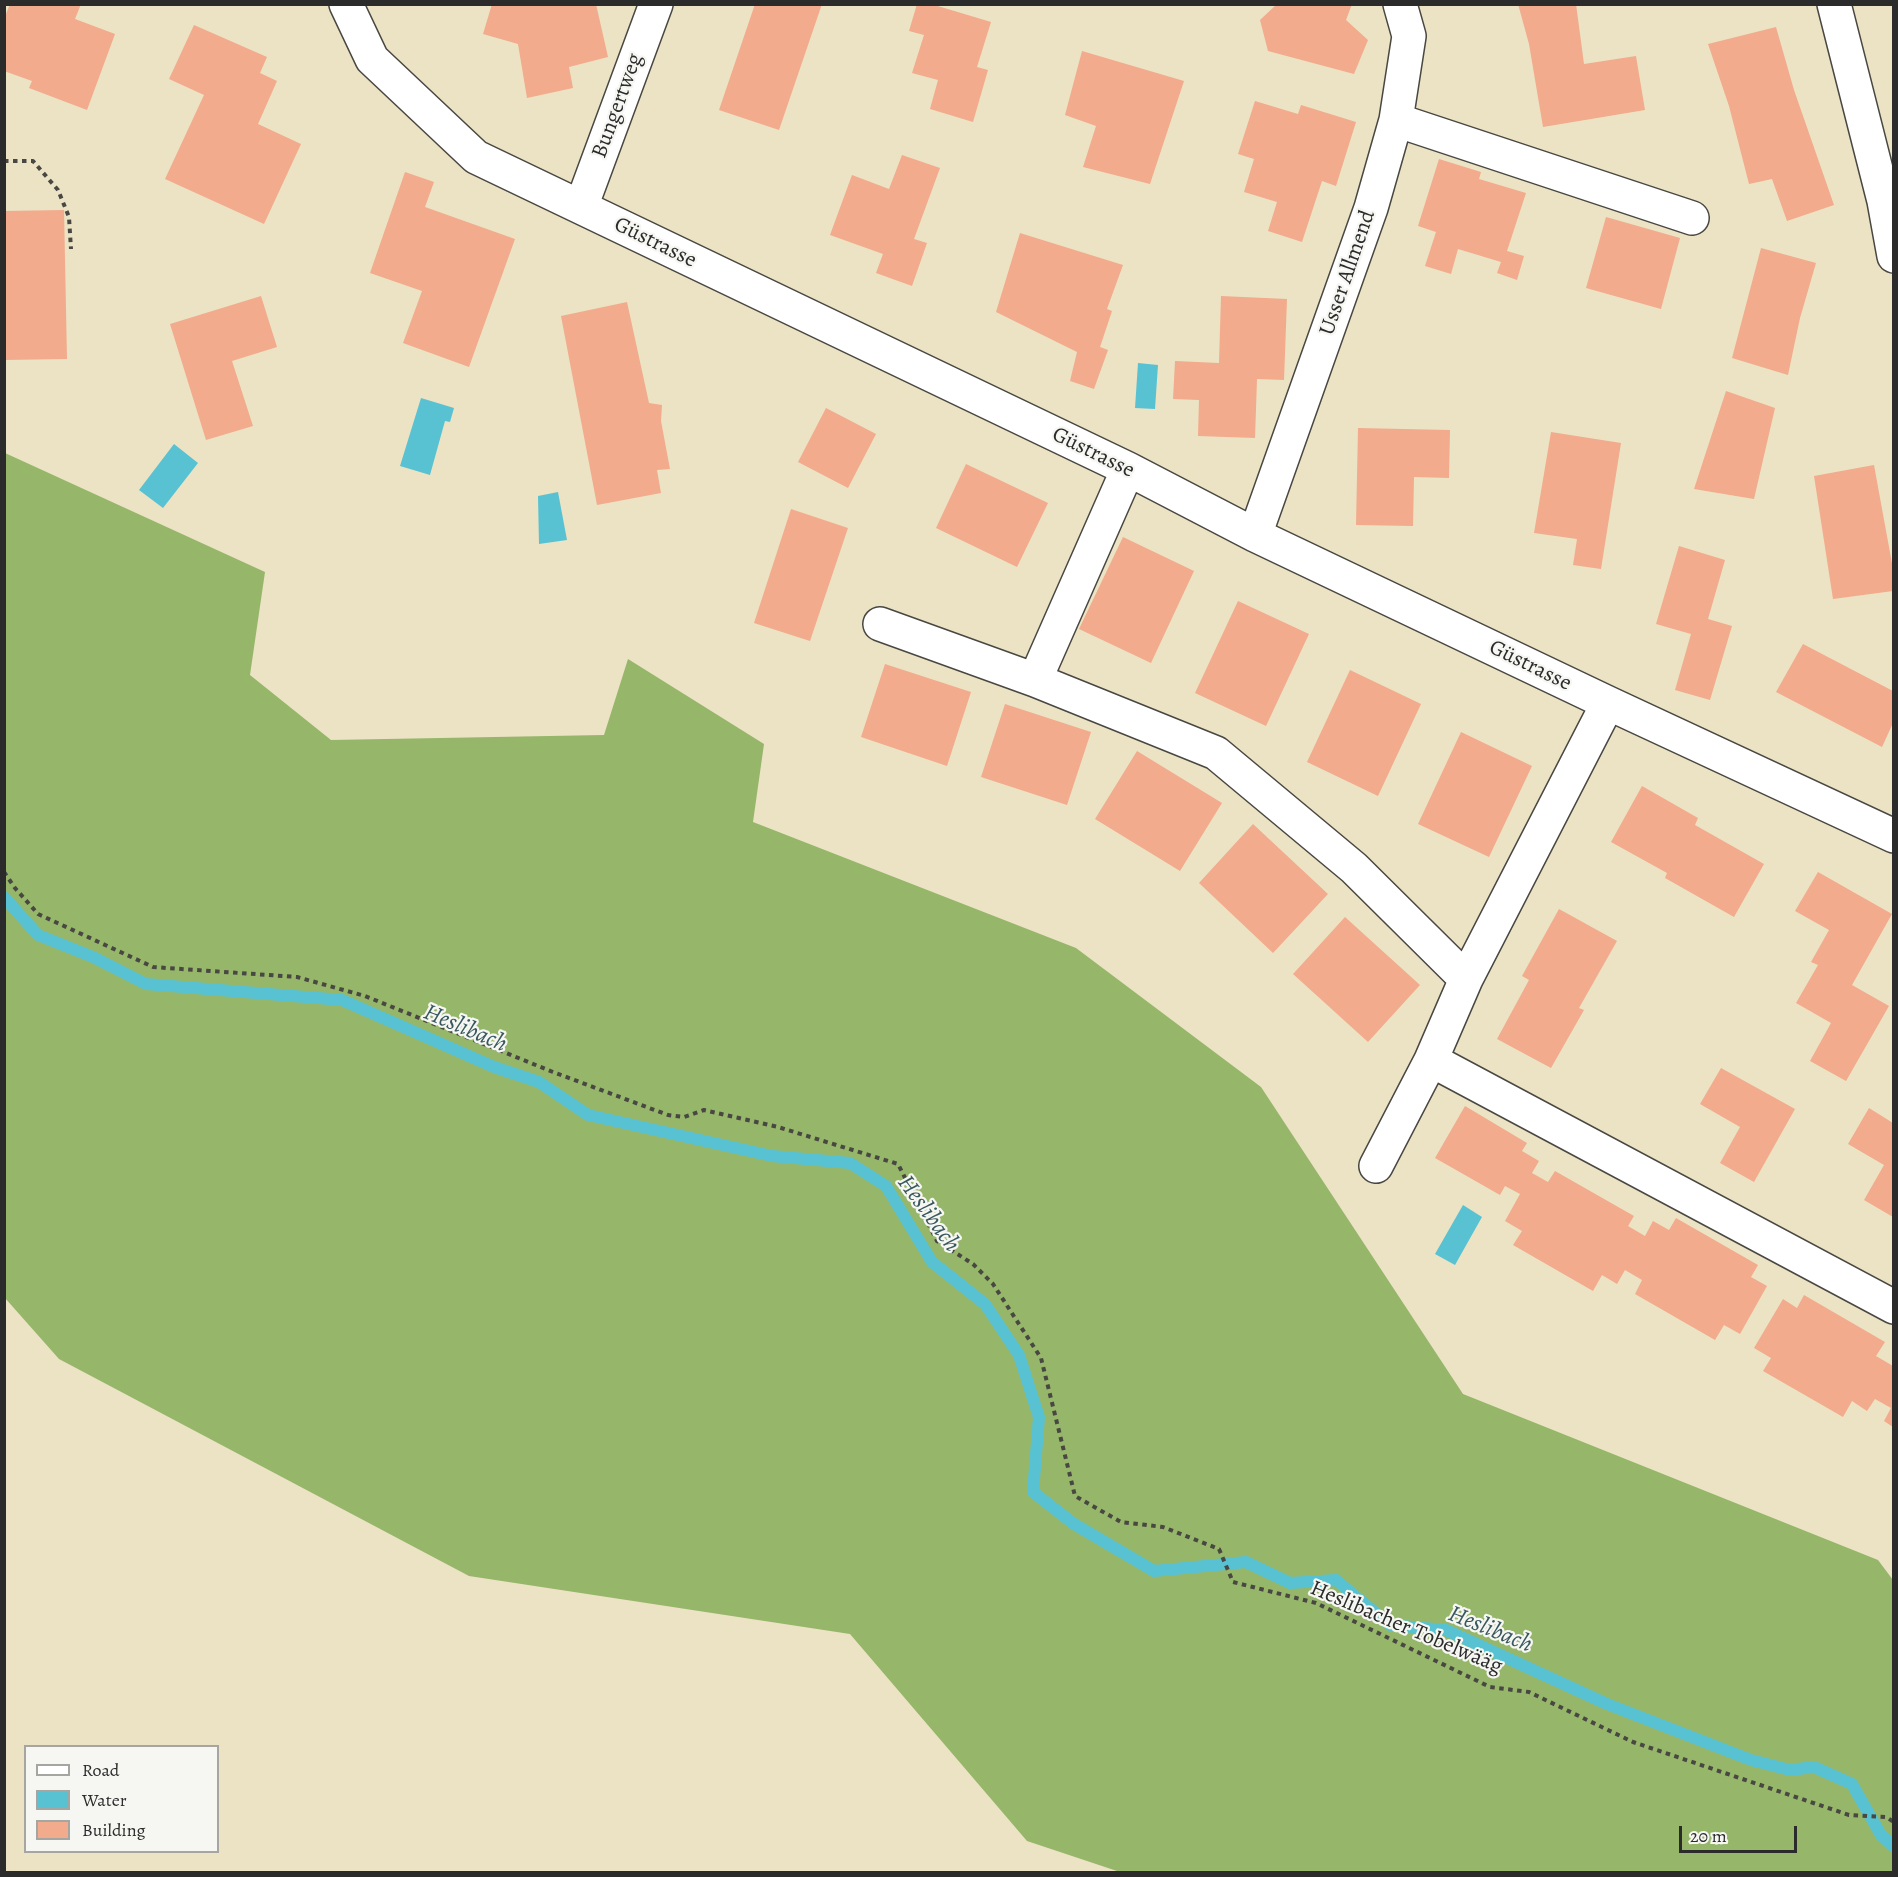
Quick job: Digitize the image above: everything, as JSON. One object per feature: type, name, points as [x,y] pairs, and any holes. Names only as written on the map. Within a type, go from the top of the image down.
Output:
[{"type":"street","name":"Güstrasse","points":[[346,4],[372,59],[476,156],[1128,470],[1255,535],[1893,836]]},
{"type":"street","name":"Bungertweg","points":[[580,207],[656,4]]},
{"type":"street","name":"Usser Allmend","points":[[1255,535],[1371,208],[1396,120],[1409,36],[1400,4]]},
{"type":"street","points":[[1834,4],[1884,201],[1893,256]]},
{"type":"street","points":[[1396,120],[1692,218]]},
{"type":"street","points":[[1035,680],[1128,470]]},
{"type":"street","points":[[880,624],[1035,680],[1216,753],[1354,868],[1466,979]]},
{"type":"street","points":[[1376,1166],[1431,1060],[1466,979],[1608,703]]},
{"type":"street","points":[[1431,1060],[1893,1306]]},
{"type":"path","points":[[4,161],[33,161],[58,190],[69,217],[71,249]]},
{"type":"path","name":"Heslibacher Tobelwääg","points":[[4,872],[38,914],[153,967],[297,977],[365,996],[553,1072],[668,1115],[684,1117],[704,1110],[778,1127],[898,1164],[937,1241],[973,1264],[993,1284],[1041,1358],[1075,1496],[1121,1522],[1163,1527],[1219,1549],[1233,1582],[1316,1604],[1490,1687],[1529,1692],[1632,1742],[1849,1815],[1886,1817],[1893,1822]]},
{"type":"green space","points":[[5,453],[265,572],[250,675],[331,740],[604,735],[628,659],[764,744],[753,822],[1076,948],[1261,1087],[1463,1394],[1878,1560],[1893,1580],[1893,1872],[1120,1872],[1027,1841],[850,1634],[469,1576],[59,1359],[5,1298]]},
{"type":"water","points":[[1138,363],[1158,365],[1155,409],[1135,408]]},
{"type":"water","points":[[421,398],[454,408],[450,422],[445,421],[430,475],[400,466]]},
{"type":"water","points":[[174,444],[198,463],[163,508],[139,490]]},
{"type":"water","points":[[558,492],[567,540],[539,544],[538,496]]},
{"type":"water","points":[[1463,1205],[1482,1217],[1455,1265],[1435,1254]]},
{"type":"building","points":[[10,4],[81,4],[75,19],[115,34],[87,110],[29,88],[32,81],[4,71],[4,19]]},
{"type":"building","points":[[492,4],[596,4],[608,57],[569,67],[573,88],[527,98],[518,44],[483,34]]},
{"type":"building","points":[[755,4],[822,4],[779,130],[719,110]]},
{"type":"building","points":[[917,4],[931,4],[991,22],[977,67],[988,70],[973,122],[930,109],[938,80],[912,73],[924,35],[909,31]]},
{"type":"building","points":[[1277,4],[1352,4],[1346,20],[1368,40],[1354,74],[1268,51],[1260,20]]},
{"type":"building","points":[[1518,4],[1576,4],[1584,64],[1636,56],[1645,110],[1543,127],[1529,44]]},
{"type":"building","points":[[194,25],[267,57],[260,73],[277,81],[258,124],[301,144],[264,224],[165,179],[204,95],[169,79]]},
{"type":"building","points":[[1776,27],[1794,90],[1834,205],[1787,221],[1772,179],[1749,184],[1729,106],[1708,44]]},
{"type":"building","points":[[1082,51],[1184,81],[1150,184],[1083,167],[1096,126],[1065,115]]},
{"type":"building","points":[[1255,101],[1298,114],[1301,105],[1356,122],[1336,186],[1322,181],[1302,242],[1268,231],[1277,202],[1244,192],[1254,159],[1238,154]]},
{"type":"building","points":[[902,155],[940,168],[914,239],[927,243],[912,286],[876,273],[883,254],[830,235],[852,175],[889,189]]},
{"type":"building","points":[[1439,159],[1481,172],[1479,179],[1526,193],[1507,251],[1524,256],[1517,280],[1497,273],[1501,262],[1458,249],[1451,274],[1425,266],[1436,232],[1418,226]]},
{"type":"building","points":[[405,172],[434,182],[425,207],[515,239],[469,367],[403,343],[422,291],[370,273]]},
{"type":"building","points":[[64,210],[67,359],[4,360],[4,211]]},
{"type":"building","points":[[1606,217],[1680,238],[1661,309],[1586,288]]},
{"type":"building","points":[[1020,233],[1123,265],[1107,309],[1112,311],[1100,347],[1108,350],[1094,389],[1070,381],[1077,352],[996,312]]},
{"type":"building","points":[[1761,248],[1816,263],[1800,318],[1788,375],[1732,358]]},
{"type":"building","points":[[261,296],[277,347],[232,361],[253,426],[206,440],[170,324]]},
{"type":"building","points":[[1221,296],[1287,299],[1284,380],[1257,379],[1255,438],[1198,436],[1199,400],[1173,399],[1175,361],[1219,363]]},
{"type":"building","points":[[627,302],[649,403],[662,405],[661,421],[670,469],[657,470],[661,493],[597,505],[561,316]]},
{"type":"building","points":[[1726,391],[1775,408],[1754,499],[1694,489]]},
{"type":"building","points":[[826,408],[876,434],[848,488],[798,462]]},
{"type":"building","points":[[1358,428],[1450,430],[1449,478],[1414,477],[1413,526],[1356,525]]},
{"type":"building","points":[[1551,432],[1621,443],[1601,569],[1573,565],[1577,539],[1534,533]]},
{"type":"building","points":[[966,464],[1048,503],[1017,567],[936,528]]},
{"type":"building","points":[[1874,465],[1893,569],[1893,591],[1833,599],[1814,476]]},
{"type":"building","points":[[791,509],[848,528],[810,641],[754,623]]},
{"type":"building","points":[[1123,537],[1194,571],[1151,663],[1079,629]]},
{"type":"building","points":[[1679,546],[1725,560],[1708,619],[1732,626],[1710,700],[1675,690],[1691,634],[1656,624]]},
{"type":"building","points":[[1238,601],[1309,634],[1266,726],[1195,693]]},
{"type":"building","points":[[1803,644],[1893,691],[1893,723],[1882,747],[1776,692]]},
{"type":"building","points":[[885,664],[971,692],[947,766],[861,737]]},
{"type":"building","points":[[1350,670],[1421,704],[1378,796],[1307,762]]},
{"type":"building","points":[[1005,704],[1091,732],[1067,805],[981,777]]},
{"type":"building","points":[[1461,732],[1532,766],[1489,857],[1418,824]]},
{"type":"building","points":[[1137,751],[1222,803],[1180,871],[1095,819]]},
{"type":"building","points":[[1642,786],[1698,818],[1695,825],[1764,864],[1734,917],[1665,878],[1667,873],[1611,842]]},
{"type":"building","points":[[1253,824],[1328,894],[1273,953],[1199,883]]},
{"type":"building","points":[[1818,872],[1892,914],[1852,985],[1889,1006],[1846,1081],[1810,1061],[1831,1023],[1796,1003],[1818,965],[1811,962],[1829,930],[1795,911]]},
{"type":"building","points":[[1559,909],[1617,941],[1579,1008],[1584,1010],[1551,1068],[1497,1039],[1529,980],[1522,976]]},
{"type":"building","points":[[1345,917],[1420,985],[1368,1042],[1293,974]]},
{"type":"building","points":[[1721,1068],[1795,1109],[1754,1182],[1720,1163],[1740,1127],[1700,1104]]},
{"type":"building","points":[[1465,1106],[1527,1143],[1522,1151],[1539,1161],[1532,1173],[1548,1182],[1555,1171],[1634,1216],[1628,1226],[1645,1236],[1653,1221],[1669,1230],[1676,1218],[1758,1265],[1751,1277],[1767,1286],[1740,1334],[1724,1325],[1715,1340],[1635,1294],[1642,1280],[1625,1270],[1617,1284],[1602,1275],[1593,1291],[1513,1245],[1522,1231],[1505,1221],[1520,1194],[1505,1186],[1500,1195],[1435,1158]]},
{"type":"building","points":[[1869,1108],[1893,1123],[1893,1217],[1864,1200],[1884,1165],[1848,1144]]},
{"type":"building","points":[[1804,1295],[1885,1342],[1876,1356],[1893,1366],[1893,1427],[1884,1421],[1891,1408],[1875,1399],[1867,1411],[1852,1401],[1843,1417],[1763,1371],[1771,1358],[1754,1348],[1783,1299],[1797,1308]]},
{"type":"waterway","name":"Heslibach","points":[[4,897],[38,935],[93,957],[146,984],[342,1000],[494,1067],[539,1082],[588,1115],[772,1156],[850,1163],[886,1186],[932,1262],[985,1304],[1019,1355],[1039,1417],[1033,1492],[1074,1524],[1154,1571],[1246,1562],[1290,1583],[1336,1580],[1390,1625],[1446,1630],[1607,1704],[1751,1760],[1790,1770],[1814,1767],[1852,1784],[1881,1835],[1894,1847]]}]
